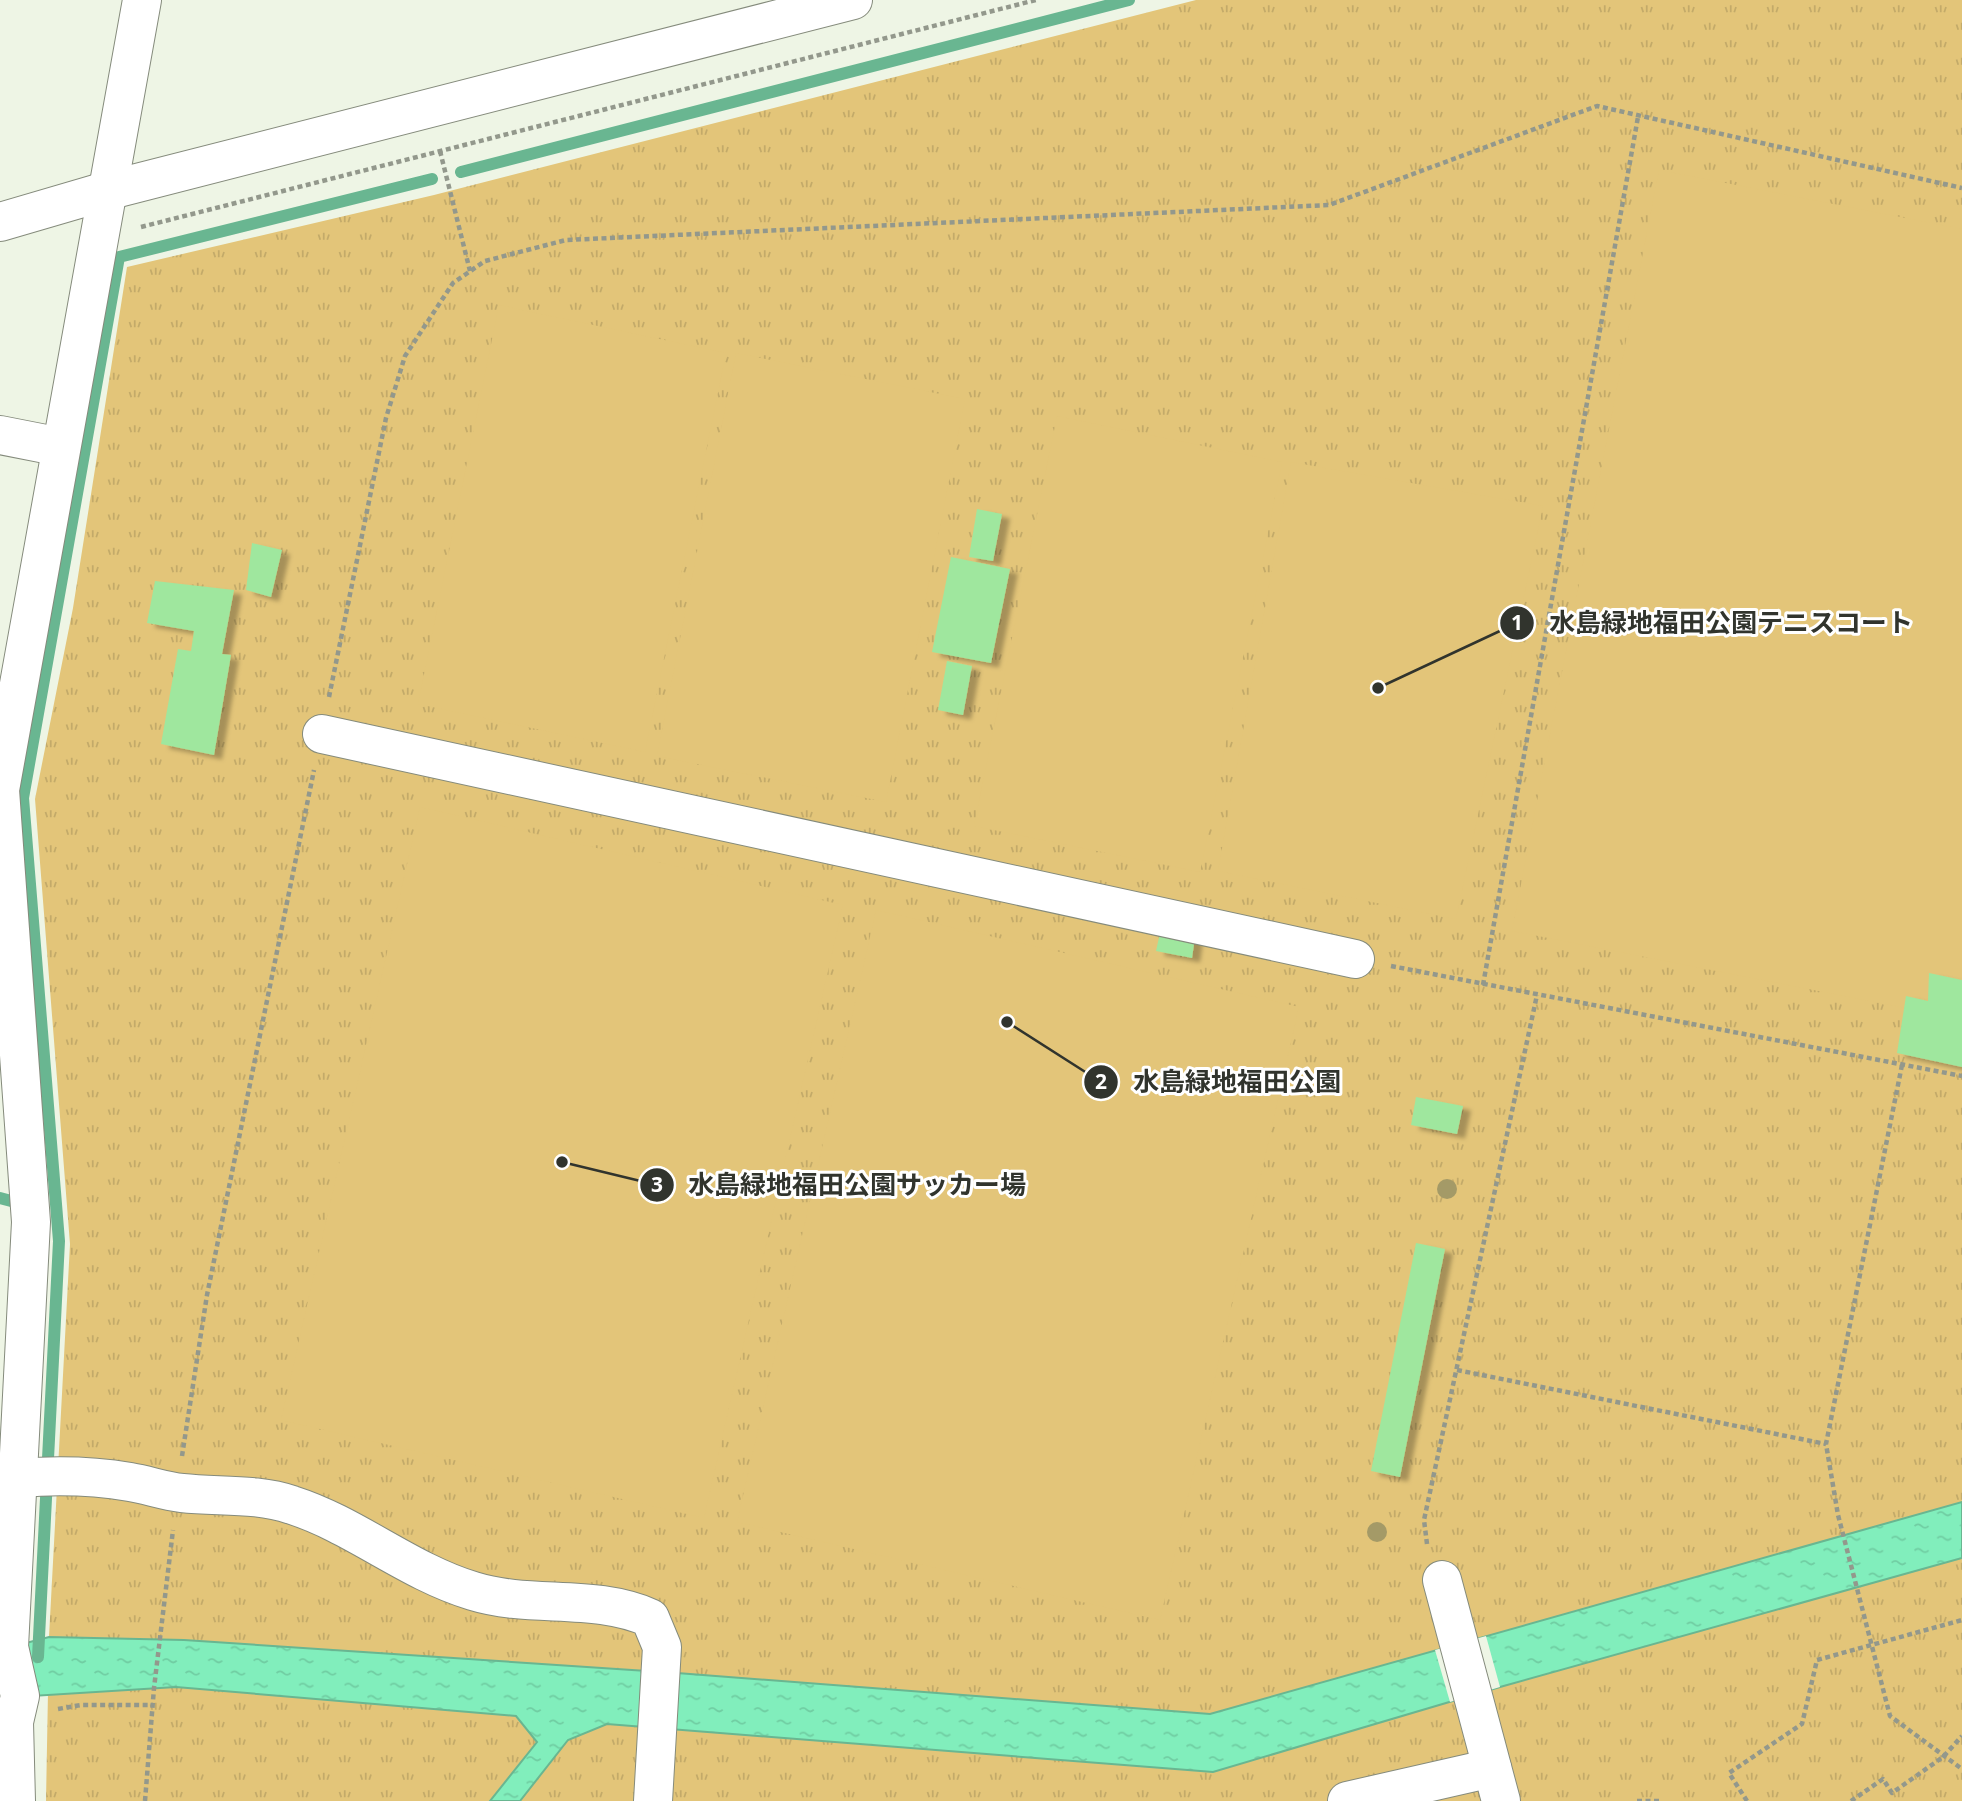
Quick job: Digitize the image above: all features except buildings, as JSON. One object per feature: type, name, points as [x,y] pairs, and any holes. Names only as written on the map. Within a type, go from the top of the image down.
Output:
[{"type":"street","points":[[16,1801],[18,1706],[9,1647],[20,1478],[15,1218],[0,790],[142,0]]},
{"type":"street","points":[[0,222],[772,10],[830,3]]},
{"type":"street","points":[[0,435],[62,438]]},
{"type":"street","points":[[322,734],[1355,959]]},
{"type":"street","points":[[20,1478],[58,1475],[130,1482],[177,1493],[265,1499],[292,1504],[404,1563],[474,1592],[498,1597],[595,1603],[635,1611],[650,1618],[662,1647],[653,1801]]},
{"type":"street","points":[[1347,1801],[1497,1784],[1442,1580]]},
{"type":"path","points":[[98,238],[1036,0]]},
{"type":"path","points":[[145,1801],[154,1688],[177,1493],[207,1295],[386,418],[405,356],[453,283],[485,261],[566,240],[1329,205],[1597,106],[1962,188]]},
{"type":"path","points":[[1483,985],[1638,117]]},
{"type":"path","points":[[440,151],[470,271]]},
{"type":"path","points":[[1355,959],[1962,1076]]},
{"type":"path","points":[[1442,1580],[1429,1552],[1424,1520],[1537,995]]},
{"type":"path","points":[[1902,1065],[1826,1444],[1842,1527],[1890,1716],[1962,1769]]},
{"type":"path","points":[[1456,1370],[1826,1444]]},
{"type":"path","points":[[1747,1801],[1729,1773],[1802,1724],[1817,1660],[1962,1620]]},
{"type":"path","points":[[18,1706],[153,1705]]},
{"type":"path","points":[[1851,1801],[1883,1779],[1892,1793],[1943,1757],[1962,1736]]},
{"type":"path","points":[[1637,1801],[1659,1801]]},
{"type":"green space","points":[[1196,0],[1962,0],[1962,1801],[46,1801],[49,1637],[70,1244],[35,799],[73,608],[127,267],[434,195]]},
{"type":"green space","points":[[1659,170],[1962,229],[1962,1019],[1512,931]]},
{"type":"green space","points":[[499,305],[726,353],[645,752],[418,704]]},
{"type":"green space","points":[[736,353],[965,399],[886,802],[657,756]]},
{"type":"green space","points":[[1057,416],[1282,462],[1200,872],[974,826]]},
{"type":"green space","points":[[1291,462],[1543,506],[1456,919],[1218,871]]},
{"type":"green space","points":[[420,807],[843,905],[704,1518],[281,1420]]},
{"type":"green space","points":[[876,910],[1299,1007],[1160,1620],[737,1522]]},
{"type":"water","points":[[1962,1502],[1962,1558],[1500,1687],[1213,1772],[607,1724],[568,1740],[520,1801],[490,1801],[537,1742],[516,1716],[176,1687],[32,1696],[22,1644],[49,1637],[184,1640],[677,1673],[1210,1714]]},
{"type":"pier","points":[[1486,1636],[1500,1687],[1450,1702],[1435,1650]]},
{"type":"waterway","points":[[461,172],[1129,0]]},
{"type":"waterway","points":[[38,1657],[59,1241],[23,798],[119,257],[432,179]]},
{"type":"waterway","points":[[0,1198],[15,1202]]},
{"type":"place","name":"水島緑地福田公園テニスコート","points":[[1378,688]]},
{"type":"place","name":"水島緑地福田公園","points":[[1007,1022]]},
{"type":"place","name":"水島緑地福田公園サッカー場","points":[[562,1162]]}]
